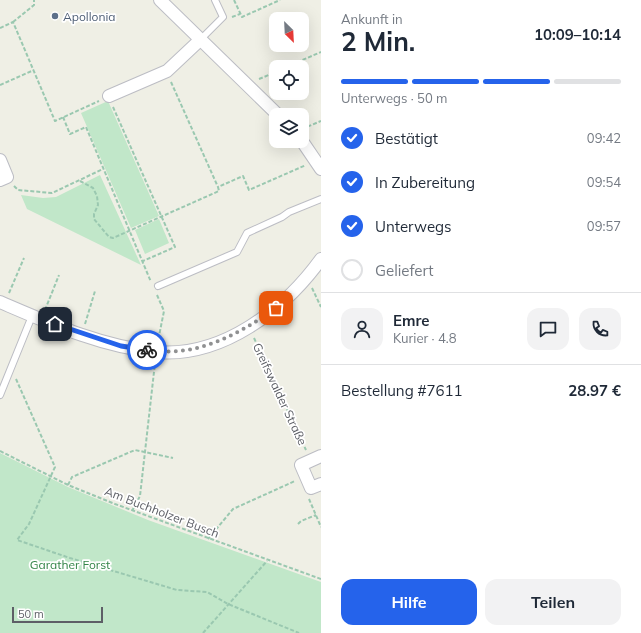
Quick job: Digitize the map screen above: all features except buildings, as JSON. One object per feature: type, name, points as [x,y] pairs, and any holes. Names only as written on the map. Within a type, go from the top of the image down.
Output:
[{"type":"street","points":[[160,0],[271,108]]},
{"type":"street","points":[[109,96],[167,71],[200,40]]},
{"type":"street","points":[[307,148],[319,165]]},
{"type":"street","points":[[0,160],[4,179]]},
{"type":"street","points":[[2,302],[82,334],[121,346],[156,352],[173,352],[203,347],[249,327],[276,308],[307,278],[321,259]]},
{"type":"street","name":"Greifswalder Straße","points":[[316,458],[300,465],[311,488],[321,484]]},
{"type":"lane","points":[[200,40],[223,17],[215,0]]},
{"type":"lane","points":[[158,286],[237,252],[247,233],[282,217],[289,212],[321,199]]},
{"type":"lane","points":[[0,395],[11,369],[37,317]]},
{"type":"path","points":[[0,28],[13,22],[34,5],[34,0]]},
{"type":"path","points":[[234,0],[242,17],[280,0]]},
{"type":"path","points":[[13,22],[55,120],[109,96],[174,247],[142,261]]},
{"type":"path","points":[[302,60],[321,52]]},
{"type":"path","points":[[0,85],[34,70]]},
{"type":"path","points":[[80,181],[93,188],[98,196],[98,205],[94,214],[94,219],[109,237],[113,238],[219,191],[167,71]]},
{"type":"path","points":[[247,84],[269,75]]},
{"type":"path","points":[[4,179],[18,190],[52,193],[103,169],[86,127],[70,134],[62,117]]},
{"type":"path","points":[[309,126],[321,121]]},
{"type":"path","points":[[218,187],[243,176],[249,190],[319,165]]},
{"type":"path","points":[[2,302],[24,258]]},
{"type":"path","points":[[37,317],[59,275]]},
{"type":"path","points":[[307,278],[321,306]]},
{"type":"path","points":[[82,334],[95,291]]},
{"type":"path","name":"Greifswalder Straße","points":[[249,327],[316,458]]},
{"type":"path","points":[[11,369],[54,467],[51,477],[29,524],[17,540],[70,558],[177,590],[207,592],[228,604],[299,633]]},
{"type":"path","points":[[68,485],[72,477],[135,450],[173,458]]},
{"type":"path","name":"Am Buchholzer Busch","points":[[0,451],[68,485],[208,539],[321,579]]},
{"type":"path","points":[[208,539],[233,510],[300,479]]},
{"type":"path","points":[[308,496],[321,527]]},
{"type":"path","points":[[298,524],[301,521],[316,515]]},
{"type":"path","points":[[203,633],[267,560]]},
{"type":"green space","points":[[108,101],[159,216],[131,228],[81,113]]},
{"type":"green space","points":[[100,175],[141,265],[27,209],[21,195],[43,198],[56,197]]},
{"type":"green space","points":[[159,219],[169,243],[145,254],[135,230]]},
{"type":"green space","name":"Garather Forst","points":[[0,453],[68,487],[148,520],[321,582],[321,633],[0,633]]},
{"type":"way so far","points":[[147,350],[156,352],[185,351],[216,343],[249,327],[276,308]]},
{"type":"place","name":"Apollonia","points":[[55,16]]},
{"type":"route","points":[[55,324],[93,338],[121,346],[147,350]]}]
